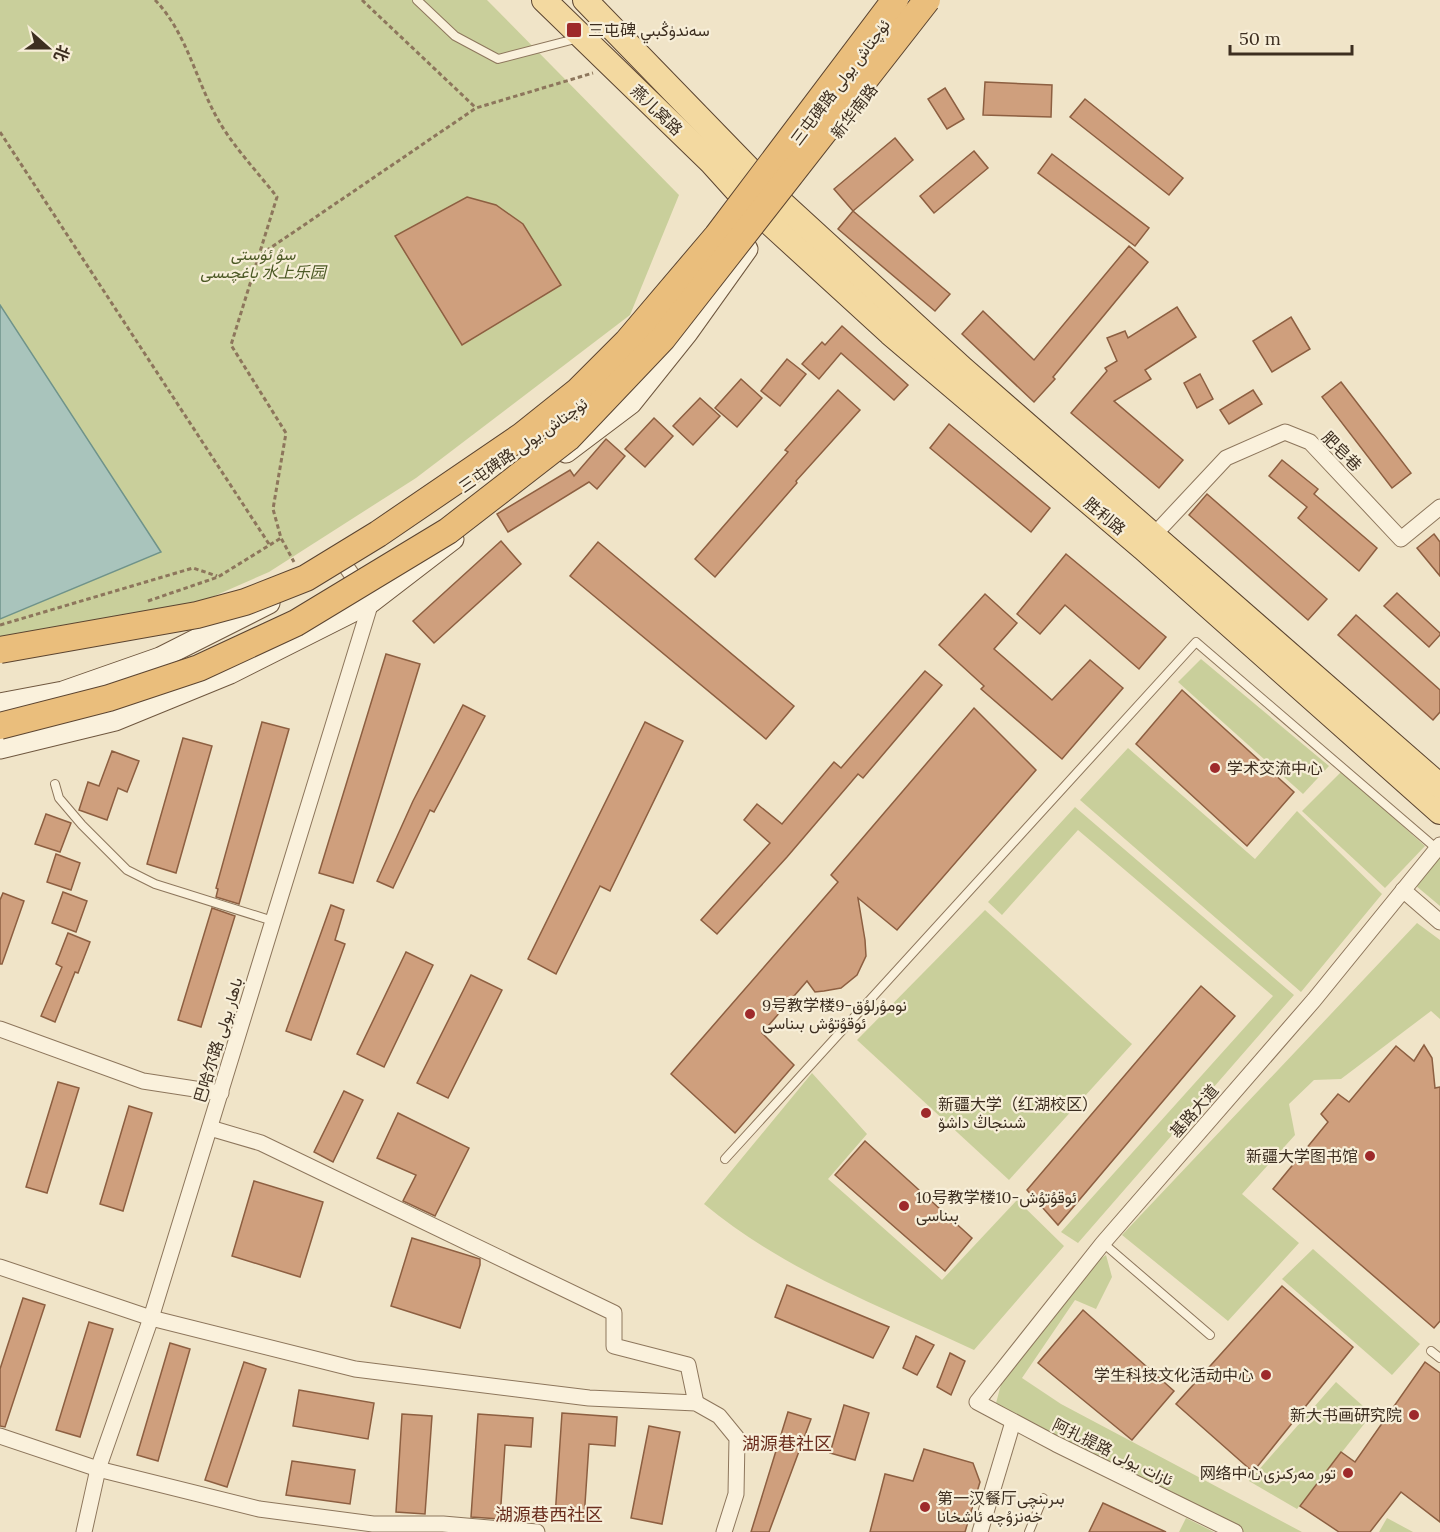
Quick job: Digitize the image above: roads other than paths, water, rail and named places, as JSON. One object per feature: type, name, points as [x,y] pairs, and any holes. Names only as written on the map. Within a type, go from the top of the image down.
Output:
[{"type":"highway","points":[[0,650],[197,615],[245,602],[306,578],[378,534],[524,435],[578,391],[635,333],[717,236],[895,0]]},
{"type":"highway","points":[[0,726],[109,698],[199,668],[296,623],[448,531],[568,438],[663,338],[927,0]]},
{"type":"main road","name":"燕儿窝路","points":[[544,0],[712,164],[749,204],[775,213]]},
{"type":"main road","name":"燕儿窝路","points":[[585,0],[763,184],[775,213]]},
{"type":"main road","name":"三屯碑路 ئۈچتاش يولى","points":[[0,704],[63,692],[160,658],[345,565],[507,458],[603,389],[749,204],[868,42],[903,0]]},
{"type":"main road","name":"新华南路","points":[[775,213],[941,0]]},
{"type":"main road","name":"三屯碑路 ئۈچتاش يولى","points":[[0,748],[116,720],[230,673],[371,602],[631,403],[687,333],[775,213]]},
{"type":"main road","name":"胜利路","points":[[775,213],[963,369],[1440,786]]},
{"type":"main road","name":"胜利路","points":[[775,213],[890,333],[1143,548],[1440,812]]},
{"type":"street","name":"肥皂巷","points":[[1154,535],[1226,458],[1285,432],[1310,442],[1401,539],[1440,507]]},
{"type":"street","points":[[345,565],[371,602]]},
{"type":"street","name":"巴哈尔路 باھار يولى","points":[[84,1532],[98,1469],[151,1318],[371,602]]},
{"type":"street","name":"基路大道","points":[[977,1402],[1103,1243],[1314,1000],[1439,847]]},
{"type":"street","points":[[1403,890],[1440,922]]},
{"type":"street","points":[[0,1029],[143,1081],[220,1093]]},
{"type":"street","points":[[210,1128],[261,1143],[614,1313],[614,1346],[688,1365],[696,1403]]},
{"type":"street","points":[[0,1267],[151,1318],[355,1369],[589,1398],[696,1403],[719,1416],[737,1438],[736,1494],[724,1532]]},
{"type":"street","name":"阿扎提路 ئازات يولى","points":[[977,1402],[1234,1532]]},
{"type":"street","points":[[980,1532],[1013,1422]]},
{"type":"street","points":[[0,1436],[98,1469],[270,1510],[373,1524],[443,1524],[537,1532]]},
{"type":"lane","points":[[417,0],[455,36],[498,59],[581,38]]},
{"type":"lane","points":[[725,1159],[1196,642],[1439,847]]},
{"type":"lane","points":[[55,784],[59,798],[81,825],[127,870],[155,884],[273,921]]},
{"type":"lane","points":[[1103,1243],[1210,1335]]},
{"type":"lane","points":[[1431,1351],[1440,1358]]},
{"type":"lane","points":[[1029,1532],[1043,1498]]},
{"type":"water","points":[[0,305],[161,552],[0,619]]},
{"type":"place","name":"三屯碑 سەندۈڭبىي","points":[[574,30]]},
{"type":"place","name":"学术交流中心","points":[[1215,768]]},
{"type":"place","name":"9号教学楼9-نومۇرلۇق ئوقۇتۇش بىناسى","points":[[750,1014]]},
{"type":"place","name":"新疆大学（红湖校区） شىنجاڭ داشۆ","points":[[926,1113]]},
{"type":"place","name":"新疆大学图书馆","points":[[1370,1156]]},
{"type":"place","name":"10号教学楼10-ئوقۇتۇش بىناسى","points":[[904,1206]]},
{"type":"place","name":"学生科技文化活动中心","points":[[1266,1375]]},
{"type":"place","name":"新大书画研究院","points":[[1414,1415]]},
{"type":"place","name":"网络中心تور مەركىزى","points":[[1348,1473]]},
{"type":"place","name":"第一汉餐厅بىرىنچى خەنزۇچە ئاشخانا","points":[[925,1507]]},
{"type":"district","name":"湖源巷社区","points":[[787,1444]]},
{"type":"district","name":"湖源巷西社区","points":[[549,1515]]},
{"type":"park label","name":"سۇ ئۈستى باغچىسى 水上乐园","points":[[263,263]]}]
